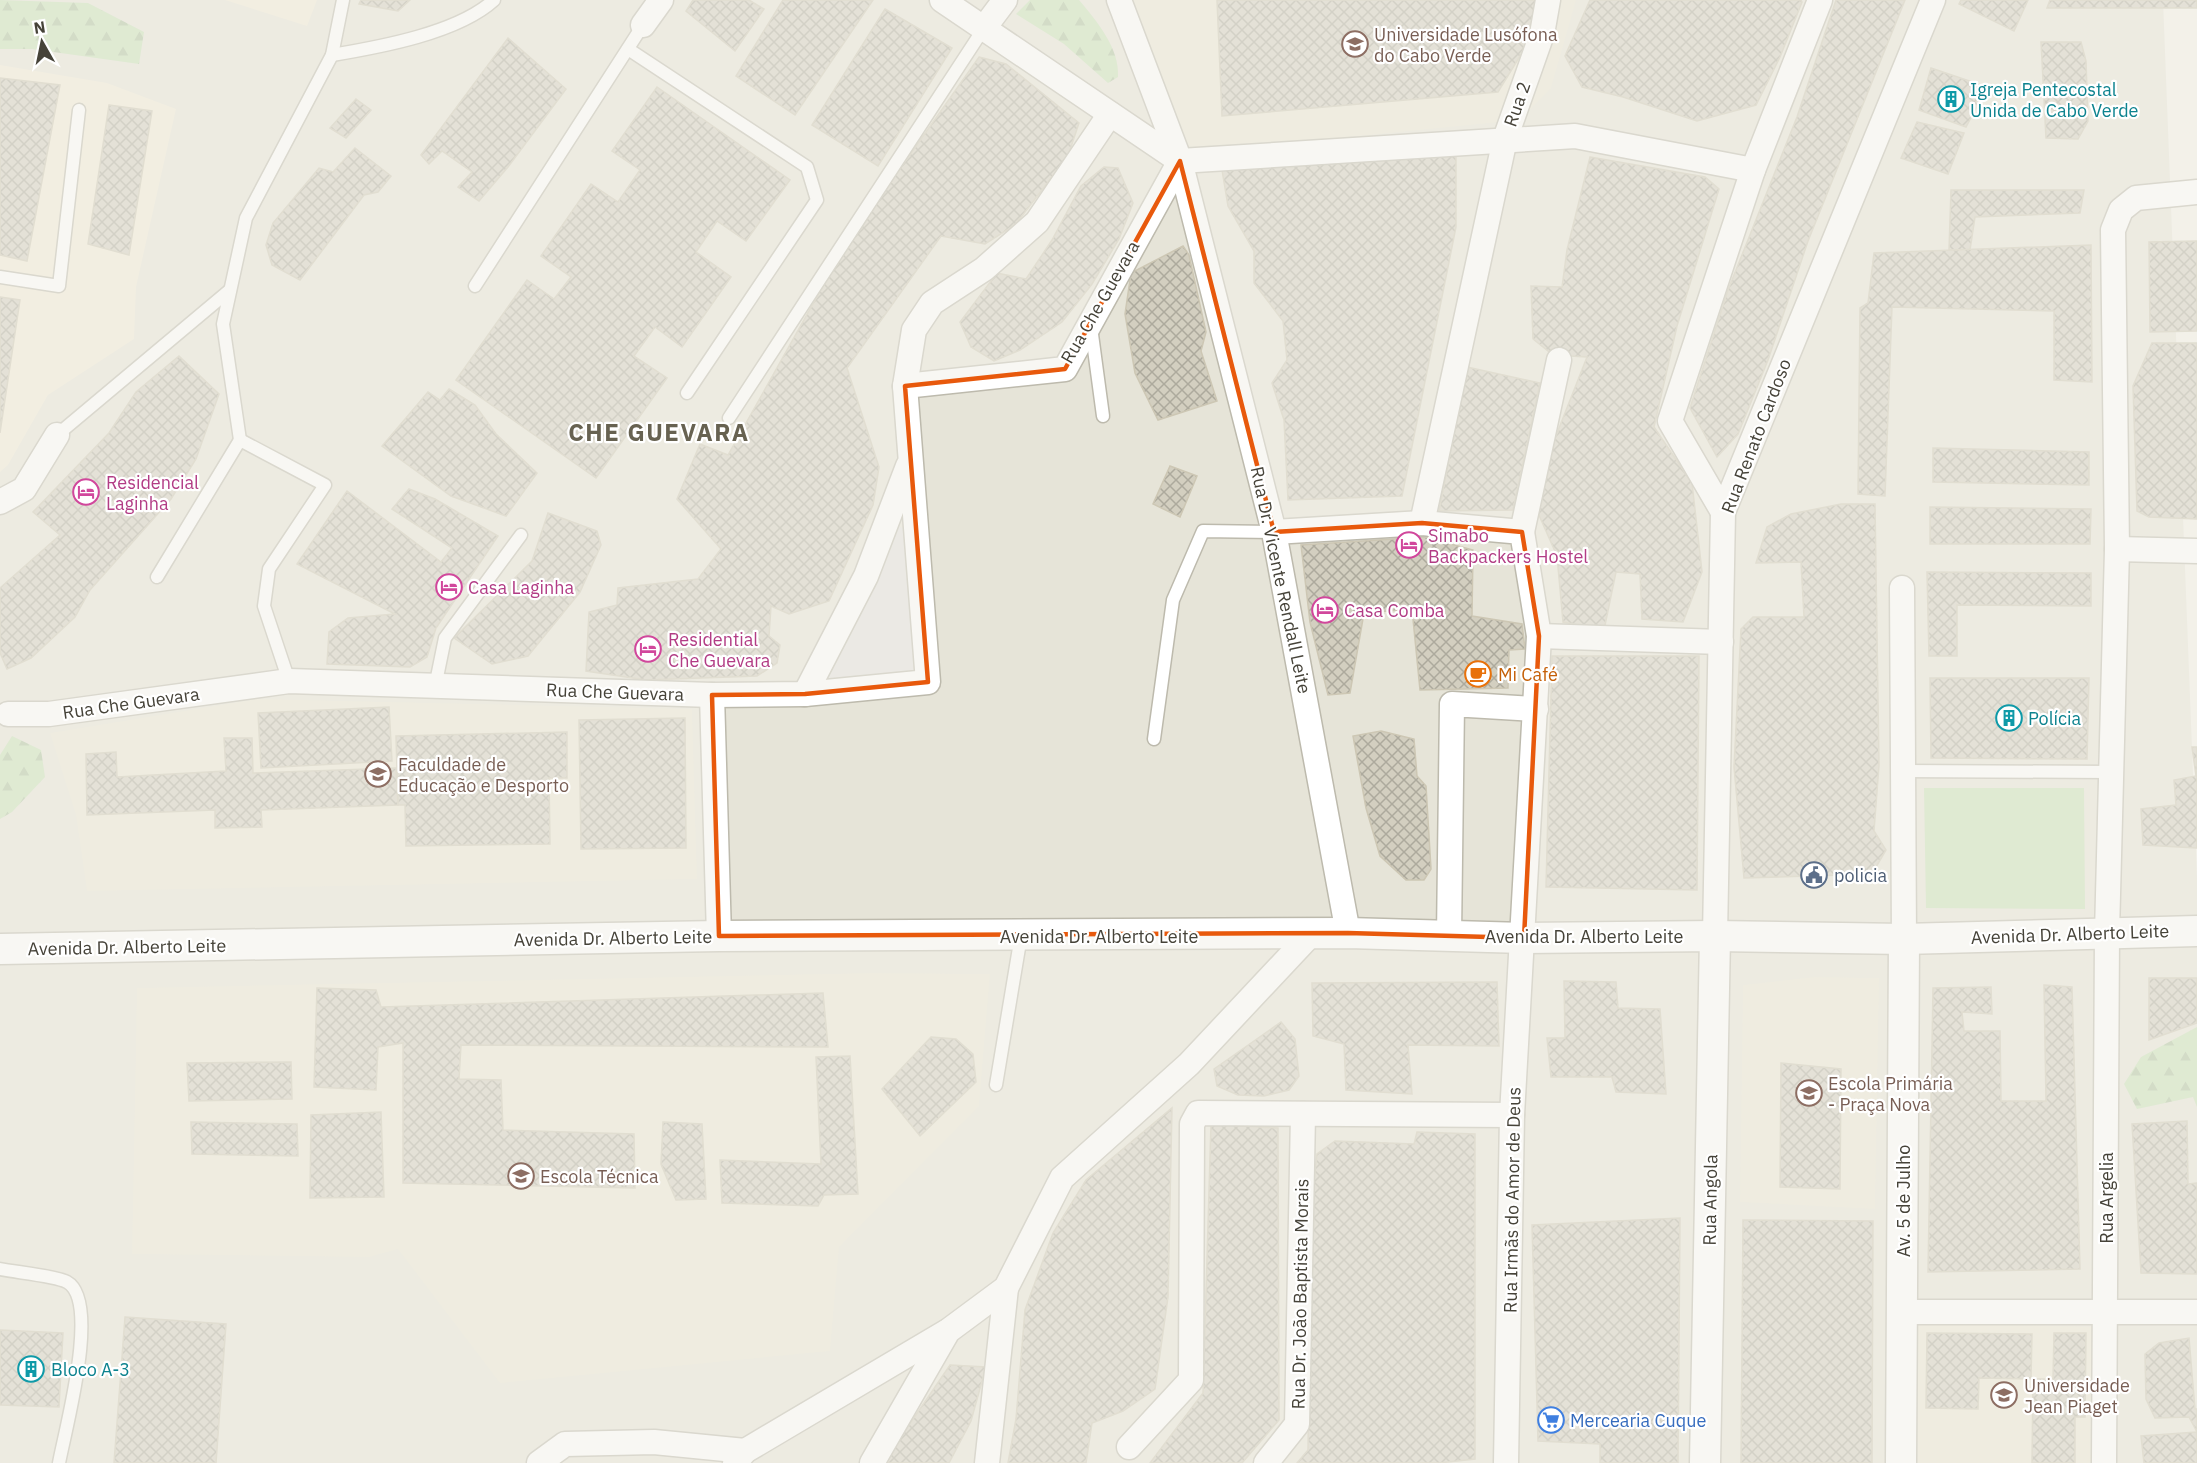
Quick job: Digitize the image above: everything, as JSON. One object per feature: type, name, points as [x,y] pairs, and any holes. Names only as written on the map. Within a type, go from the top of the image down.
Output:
[{"type":"street","points":[[643,25],[661,0]]},
{"type":"street","points":[[942,0],[1180,161],[1575,136],[1754,170]]},
{"type":"street","points":[[984,28],[1005,0]]},
{"type":"street","name":"Rua Dr. Vicente Rendall Leite","points":[[1119,0],[1180,161],[1274,532],[1348,933]]},
{"type":"street","name":"Rua 2","points":[[1422,523],[1505,139],[1542,34],[1548,0]]},
{"type":"street","points":[[1723,512],[1670,421],[1754,170],[1820,0]]},
{"type":"street","name":"Rua Renato Cardoso","points":[[1715,936],[1723,512],[1933,0]]},
{"type":"street","name":"Rua Che Guevara","points":[[8,714],[49,714],[289,681],[712,694],[805,694],[928,682],[905,386],[914,330],[932,303],[984,269],[1037,222],[1110,114]]},
{"type":"street","name":"Rua Che Guevara","points":[[905,386],[1065,369],[1180,161]]},
{"type":"street","name":"Rua Argelia","points":[[2104,1463],[2107,933],[2116,549],[2113,230],[2121,210],[2136,198],[2197,192]]},
{"type":"street","points":[[1274,532],[1422,523],[1522,532],[1559,360]]},
{"type":"street","points":[[0,502],[24,489],[57,435]]},
{"type":"street","points":[[805,694],[866,576],[910,461]]},
{"type":"street","name":"Rua Irmãs do Amor de Deus","points":[[1506,1463],[1512,1114],[1524,938],[1539,636],[1522,532]]},
{"type":"street","points":[[2116,549],[2197,551]]},
{"type":"street","points":[[1902,588],[1904,939]]},
{"type":"street","points":[[1539,636],[1721,642]]},
{"type":"street","points":[[712,694],[719,936]]},
{"type":"street","points":[[1449,936],[1452,704],[1536,709]]},
{"type":"street","name":"Avenida Dr. Alberto Leite","points":[[0,949],[719,936],[1348,933],[1524,938],[1715,936],[1904,939],[2197,931]]},
{"type":"street","points":[[987,1463],[1006,1288],[1062,1178],[1189,1064],[1311,934]]},
{"type":"street","name":"Rua Angola","points":[[1705,1463],[1715,936]]},
{"type":"street","name":"Av. 5 de Julho","points":[[1901,1463],[1904,939]]},
{"type":"street","points":[[1129,1447],[1191,1380],[1192,1124],[1198,1113],[1512,1114]]},
{"type":"street","name":"Rua Dr. João Baptista Morais","points":[[1266,1463],[1297,1424],[1303,1114]]},
{"type":"street","points":[[539,1463],[565,1444],[654,1442],[740,1457],[948,1331],[1006,1288]]},
{"type":"street","points":[[1903,1312],[2197,1312]]},
{"type":"street","points":[[872,1463],[948,1331]]},
{"type":"lane","points":[[157,577],[240,440],[223,324],[246,218],[332,56],[343,0]]},
{"type":"lane","points":[[332,56],[391,45],[480,13],[494,0]]},
{"type":"lane","points":[[475,286],[643,25]]},
{"type":"lane","points":[[729,418],[984,28]]},
{"type":"lane","points":[[628,49],[807,167],[817,200],[687,393]]},
{"type":"lane","points":[[0,277],[59,286],[79,110]]},
{"type":"lane","points":[[57,435],[230,290]]},
{"type":"lane","points":[[1090,323],[1103,416]]},
{"type":"lane","points":[[240,440],[325,485],[269,569],[264,606],[289,681]]},
{"type":"lane","points":[[1155,739],[1173,600],[1203,531],[1274,532]]},
{"type":"lane","points":[[435,687],[445,638],[521,535]]},
{"type":"lane","points":[[1903,771],[2111,772]]},
{"type":"lane","points":[[996,1085],[1021,936]]},
{"type":"lane","points":[[0,1269],[67,1281],[78,1292],[81,1305],[81,1347],[59,1463]]},
{"type":"highlighted area","points":[[1180,161],[1274,532],[1422,523],[1522,532],[1539,636],[1524,938],[1348,933],[719,936],[712,695],[805,694],[928,682],[905,386],[1065,369]]},
{"type":"shaded area","points":[[0,0],[2163,0],[2197,878],[2197,1463],[0,1463]]},
{"type":"shaded area","points":[[225,0],[317,0],[307,26]]},
{"type":"shaded area","name":"Universidade Lusófona do Cabo Verde","points":[[1130,0],[1576,0],[1551,88],[1520,120],[1185,153]]},
{"type":"shaded area","points":[[0,65],[107,83],[176,109],[136,287],[134,339],[48,395],[8,465],[0,472]]},
{"type":"shaded area","points":[[887,523],[916,532],[928,682],[805,694]]},
{"type":"shaded area","name":"Faculdade de Educação e Desporto","points":[[257,699],[692,709],[697,879],[87,891],[76,815],[50,733]]},
{"type":"shaded area","name":"Escola Técnica","points":[[873,973],[990,974],[979,1106],[839,1247],[830,1351],[500,1383],[398,1249],[369,1257],[132,1254],[137,988]]},
{"type":"shaded area","name":"Escola Primária - Praça Nova","points":[[1815,977],[1879,978],[1875,1209],[1740,1202],[1743,985]]},
{"type":"shaded area","name":"Universidade Jean Piaget","points":[[1917,1323],[2094,1327],[2091,1463],[1914,1463]]},
{"type":"green space","points":[[0,0],[88,3],[144,32],[139,64],[32,49],[0,49]]},
{"type":"green space","points":[[1030,0],[1079,0],[1106,36],[1115,56],[1118,77],[1108,83],[1064,44],[1016,14]]},
{"type":"green space","points":[[12,736],[41,750],[45,777],[12,812],[0,819],[0,755]]},
{"type":"green space","points":[[1924,788],[2084,788],[2085,909],[1926,908]]},
{"type":"green space","points":[[2197,1027],[2197,1107],[2193,1097],[2137,1109],[2124,1084],[2141,1057]]},
{"type":"building","points":[[361,0],[410,0],[398,11],[359,4]]},
{"type":"building","points":[[693,0],[749,0],[764,9],[735,51],[686,11]]},
{"type":"building","points":[[783,0],[873,0],[795,115],[736,76]]},
{"type":"building","points":[[1217,0],[1536,0],[1539,25],[1498,92],[1222,116]]},
{"type":"building","points":[[1590,0],[1801,0],[1802,2],[1780,57],[1756,105],[1697,121],[1623,97],[1582,87],[1565,56]]},
{"type":"building","points":[[1836,0],[1905,0],[1808,241],[1768,360],[1738,434],[1717,457],[1690,408],[1728,290],[1797,117]]},
{"type":"building","points":[[1961,0],[2028,0],[2014,31],[1959,4]]},
{"type":"building","points":[[2050,0],[2197,0],[2197,8],[2047,8]]},
{"type":"building","points":[[885,9],[952,48],[878,166],[812,125]]},
{"type":"building","points":[[508,38],[566,89],[508,167],[479,201],[458,187],[472,172],[442,151],[429,164],[421,155]]},
{"type":"building","points":[[2041,42],[2081,42],[2086,61],[2088,121],[2078,139],[2046,138]]},
{"type":"building","points":[[979,57],[1006,64],[1079,123],[1068,156],[1015,225],[985,244],[941,236],[847,368],[879,467],[873,505],[829,601],[789,614],[771,606],[769,636],[780,645],[777,663],[757,676],[646,680],[586,671],[589,612],[617,605],[618,588],[698,579],[721,549],[677,499],[700,444],[728,455],[846,245]]},
{"type":"building","name":"Igreja Pentecostal Unida de Cabo Verde","points":[[1931,68],[1987,87],[1966,127],[1919,110]]},
{"type":"building","points":[[0,78],[60,85],[27,261],[0,255]]},
{"type":"building","points":[[657,87],[790,180],[746,241],[717,221],[696,252],[731,277],[682,347],[655,327],[634,356],[667,378],[596,478],[456,380],[527,280],[554,299],[571,277],[541,256],[591,184],[618,202],[640,170],[612,151]]},
{"type":"building","points":[[356,99],[371,110],[346,138],[330,128]]},
{"type":"building","points":[[109,105],[152,111],[129,255],[88,244]]},
{"type":"building","points":[[1917,122],[1964,133],[1948,174],[1901,158]]},
{"type":"building","points":[[355,148],[391,176],[378,192],[364,195],[300,280],[272,265],[266,245],[273,223],[319,168],[333,172]]},
{"type":"building","points":[[1456,150],[1456,227],[1402,496],[1288,500],[1284,420],[1272,383],[1287,360],[1283,321],[1254,283],[1254,251],[1228,206],[1222,170]]},
{"type":"building","points":[[1590,157],[1705,177],[1719,189],[1677,326],[1654,427],[1692,483],[1702,572],[1683,622],[1642,619],[1640,574],[1616,572],[1604,630],[1563,622],[1557,556],[1538,513],[1552,446],[1587,357],[1553,355],[1533,339],[1531,286],[1562,287],[1567,250]]},
{"type":"building","points":[[1104,167],[1118,168],[1133,203],[1119,239],[1092,284],[1062,322],[1020,350],[994,361],[971,347],[960,322],[997,273],[1026,279],[1052,240],[1081,186]]},
{"type":"building","points":[[1951,190],[2084,190],[2080,213],[1975,217],[1970,250],[1949,250]]},
{"type":"building","points":[[2197,241],[2197,331],[2150,332],[2149,242]]},
{"type":"building","points":[[2091,245],[2092,382],[2054,380],[2054,311],[1892,307],[1885,496],[1858,494],[1860,308],[1868,303],[1874,253]]},
{"type":"building","points":[[1183,246],[1189,255],[1206,332],[1201,351],[1217,401],[1158,420],[1135,373],[1125,314],[1131,273]]},
{"type":"building","points":[[0,297],[20,300],[0,433]]},
{"type":"building","points":[[2152,343],[2197,343],[2197,519],[2149,517],[2137,511],[2133,386]]},
{"type":"building","points":[[179,356],[219,394],[196,459],[171,499],[90,590],[75,617],[31,658],[7,669],[0,653],[0,588],[60,535],[33,512],[109,433],[136,392]]},
{"type":"building","points":[[1467,367],[1540,383],[1513,510],[1439,511]]},
{"type":"building","points":[[449,389],[475,405],[496,434],[537,473],[506,516],[451,496],[382,446],[428,392],[440,400]]},
{"type":"building","points":[[1933,448],[2089,452],[2089,485],[1933,482]]},
{"type":"building","points":[[1170,466],[1197,476],[1180,517],[1153,504]]},
{"type":"building","points":[[409,489],[435,499],[498,536],[436,628],[427,657],[410,667],[327,664],[329,632],[348,618],[395,614],[297,564],[347,491],[441,562],[452,548],[392,509]]},
{"type":"building","points":[[1841,504],[1875,504],[1879,765],[1874,831],[1886,850],[1872,874],[1744,878],[1734,767],[1741,629],[1753,617],[1804,617],[1801,562],[1756,563],[1767,527],[1791,514]]},
{"type":"building","points":[[1930,507],[2091,509],[2090,544],[1930,544]]},
{"type":"building","points":[[548,513],[597,531],[601,545],[580,592],[528,656],[492,664],[454,638],[532,561]]},
{"type":"building","points":[[1425,537],[1473,550],[1472,616],[1522,624],[1525,649],[1509,650],[1508,688],[1420,690],[1412,609],[1364,613],[1350,693],[1328,695],[1310,622],[1301,545]]},
{"type":"building","points":[[1927,572],[2091,573],[2091,606],[1957,605],[1957,656],[1929,656]]},
{"type":"building","points":[[1552,656],[1699,656],[1697,890],[1546,887]]},
{"type":"building","name":"Polícia","points":[[1930,678],[2089,678],[2087,759],[1931,758]]},
{"type":"building","points":[[389,707],[392,761],[261,768],[258,713]]},
{"type":"building","points":[[685,718],[686,848],[581,849],[579,720]]},
{"type":"building","points":[[1381,731],[1414,739],[1417,776],[1426,786],[1431,869],[1424,880],[1406,880],[1380,856],[1366,808],[1353,736]]},
{"type":"building","points":[[567,732],[567,778],[549,778],[550,844],[406,846],[405,805],[398,805],[396,736]]},
{"type":"building","points":[[224,738],[252,738],[253,773],[396,768],[398,805],[261,810],[262,827],[215,828],[215,810],[87,815],[86,754],[116,752],[117,777],[226,771]]},
{"type":"building","points":[[2192,747],[2197,747],[2197,848],[2143,845],[2141,809],[2176,805],[2174,780],[2196,776]]},
{"type":"building","points":[[2149,978],[2197,978],[2197,1023],[2149,1040]]},
{"type":"building","points":[[1564,981],[1616,982],[1618,1008],[1660,1009],[1666,1094],[1616,1092],[1612,1077],[1551,1077],[1547,1038],[1565,1038]]},
{"type":"building","points":[[1497,982],[1499,1046],[1408,1045],[1412,1094],[1346,1090],[1344,1044],[1313,1036],[1312,983]]},
{"type":"building","points":[[2044,985],[2072,987],[2080,1269],[1928,1272],[1933,988],[1991,987],[1992,1014],[1962,1012],[1964,1031],[2000,1031],[2001,1101],[2046,1101]]},
{"type":"building","points":[[317,988],[376,990],[381,1007],[823,993],[828,1047],[461,1045],[459,1079],[501,1080],[503,1130],[634,1134],[635,1188],[403,1183],[403,1043],[378,1047],[376,1090],[314,1087]]},
{"type":"building","points":[[1281,1022],[1295,1039],[1299,1076],[1289,1090],[1264,1096],[1238,1095],[1217,1086],[1214,1069]]},
{"type":"building","points":[[931,1037],[956,1039],[973,1054],[976,1082],[920,1136],[882,1089]]},
{"type":"building","points":[[850,1056],[858,1194],[824,1195],[818,1206],[722,1203],[720,1160],[821,1164],[816,1057]]},
{"type":"building","points":[[291,1062],[292,1099],[189,1101],[187,1063]]},
{"type":"building","points":[[1781,1063],[1841,1069],[1840,1189],[1780,1187]]},
{"type":"building","points":[[1172,1108],[1168,1297],[1155,1389],[1123,1411],[1092,1423],[1086,1463],[1008,1463],[1016,1419],[1025,1310],[1053,1233],[1086,1180]]},
{"type":"building","points":[[381,1112],[384,1197],[310,1198],[311,1115]]},
{"type":"building","points":[[2187,1121],[2188,1184],[2197,1183],[2197,1274],[2141,1273],[2132,1124]]},
{"type":"building","points":[[191,1122],[297,1124],[298,1156],[192,1154]]},
{"type":"building","points":[[663,1122],[702,1124],[706,1199],[676,1200],[661,1164]]},
{"type":"building","points":[[1211,1124],[1278,1128],[1279,1420],[1242,1463],[1150,1463],[1203,1393]]},
{"type":"building","points":[[1417,1132],[1475,1134],[1475,1459],[1439,1463],[1297,1463],[1308,1450],[1311,1205],[1317,1154],[1335,1141],[1414,1144]]},
{"type":"building","points":[[1680,1218],[1678,1463],[1600,1463],[1600,1444],[1538,1441],[1532,1225]]},
{"type":"building","points":[[1743,1220],[1873,1221],[1872,1463],[1741,1463]]},
{"type":"building","points":[[125,1317],[226,1324],[216,1463],[114,1463]]},
{"type":"building","name":"Bloco A-3","points":[[0,1330],[63,1333],[59,1407],[0,1405]]},
{"type":"building","points":[[1927,1333],[2032,1334],[2031,1379],[1979,1378],[1978,1409],[1926,1408]]},
{"type":"building","points":[[2054,1333],[2086,1333],[2085,1417],[2075,1417],[2075,1463],[2032,1463],[2033,1379],[2053,1379]]},
{"type":"building","points":[[2189,1338],[2195,1409],[2197,1409],[2197,1432],[2189,1417],[2155,1418],[2146,1399],[2145,1354],[2159,1343]]},
{"type":"building","points":[[950,1365],[986,1367],[971,1421],[949,1463],[883,1463]]},
{"type":"building","points":[[2197,1432],[2197,1463],[2144,1463],[2141,1436]]},
{"type":"place","name":"Universidade Lusófona do Cabo Verde","points":[[1355,44]]},
{"type":"place","name":"Igreja Pentecostal Unida de Cabo Verde","points":[[1951,99]]},
{"type":"place","name":"Residencial Laginha","points":[[86,492]]},
{"type":"place","name":"Simabo Backpackers Hostel","points":[[1409,545]]},
{"type":"place","name":"Casa Laginha","points":[[449,587]]},
{"type":"place","name":"Casa Comba","points":[[1325,610]]},
{"type":"place","name":"Residential Che Guevara","points":[[648,649]]},
{"type":"place","name":"Mi Café","points":[[1478,674]]},
{"type":"place","name":"Polícia","points":[[2009,718]]},
{"type":"place","name":"Faculdade de Educação e Desporto","points":[[378,774]]},
{"type":"place","name":"policia","points":[[1814,875]]},
{"type":"place","name":"Escola Primária - Praça Nova","points":[[1809,1093]]},
{"type":"place","name":"Escola Técnica","points":[[521,1176]]},
{"type":"place","name":"Bloco A-3","points":[[31,1369]]},
{"type":"place","name":"Universidade Jean Piaget","points":[[2004,1395]]},
{"type":"place","name":"Mercearia Cuque","points":[[1551,1420]]},
{"type":"district","name":"CHE GUEVARA","points":[[659,432]]}]
